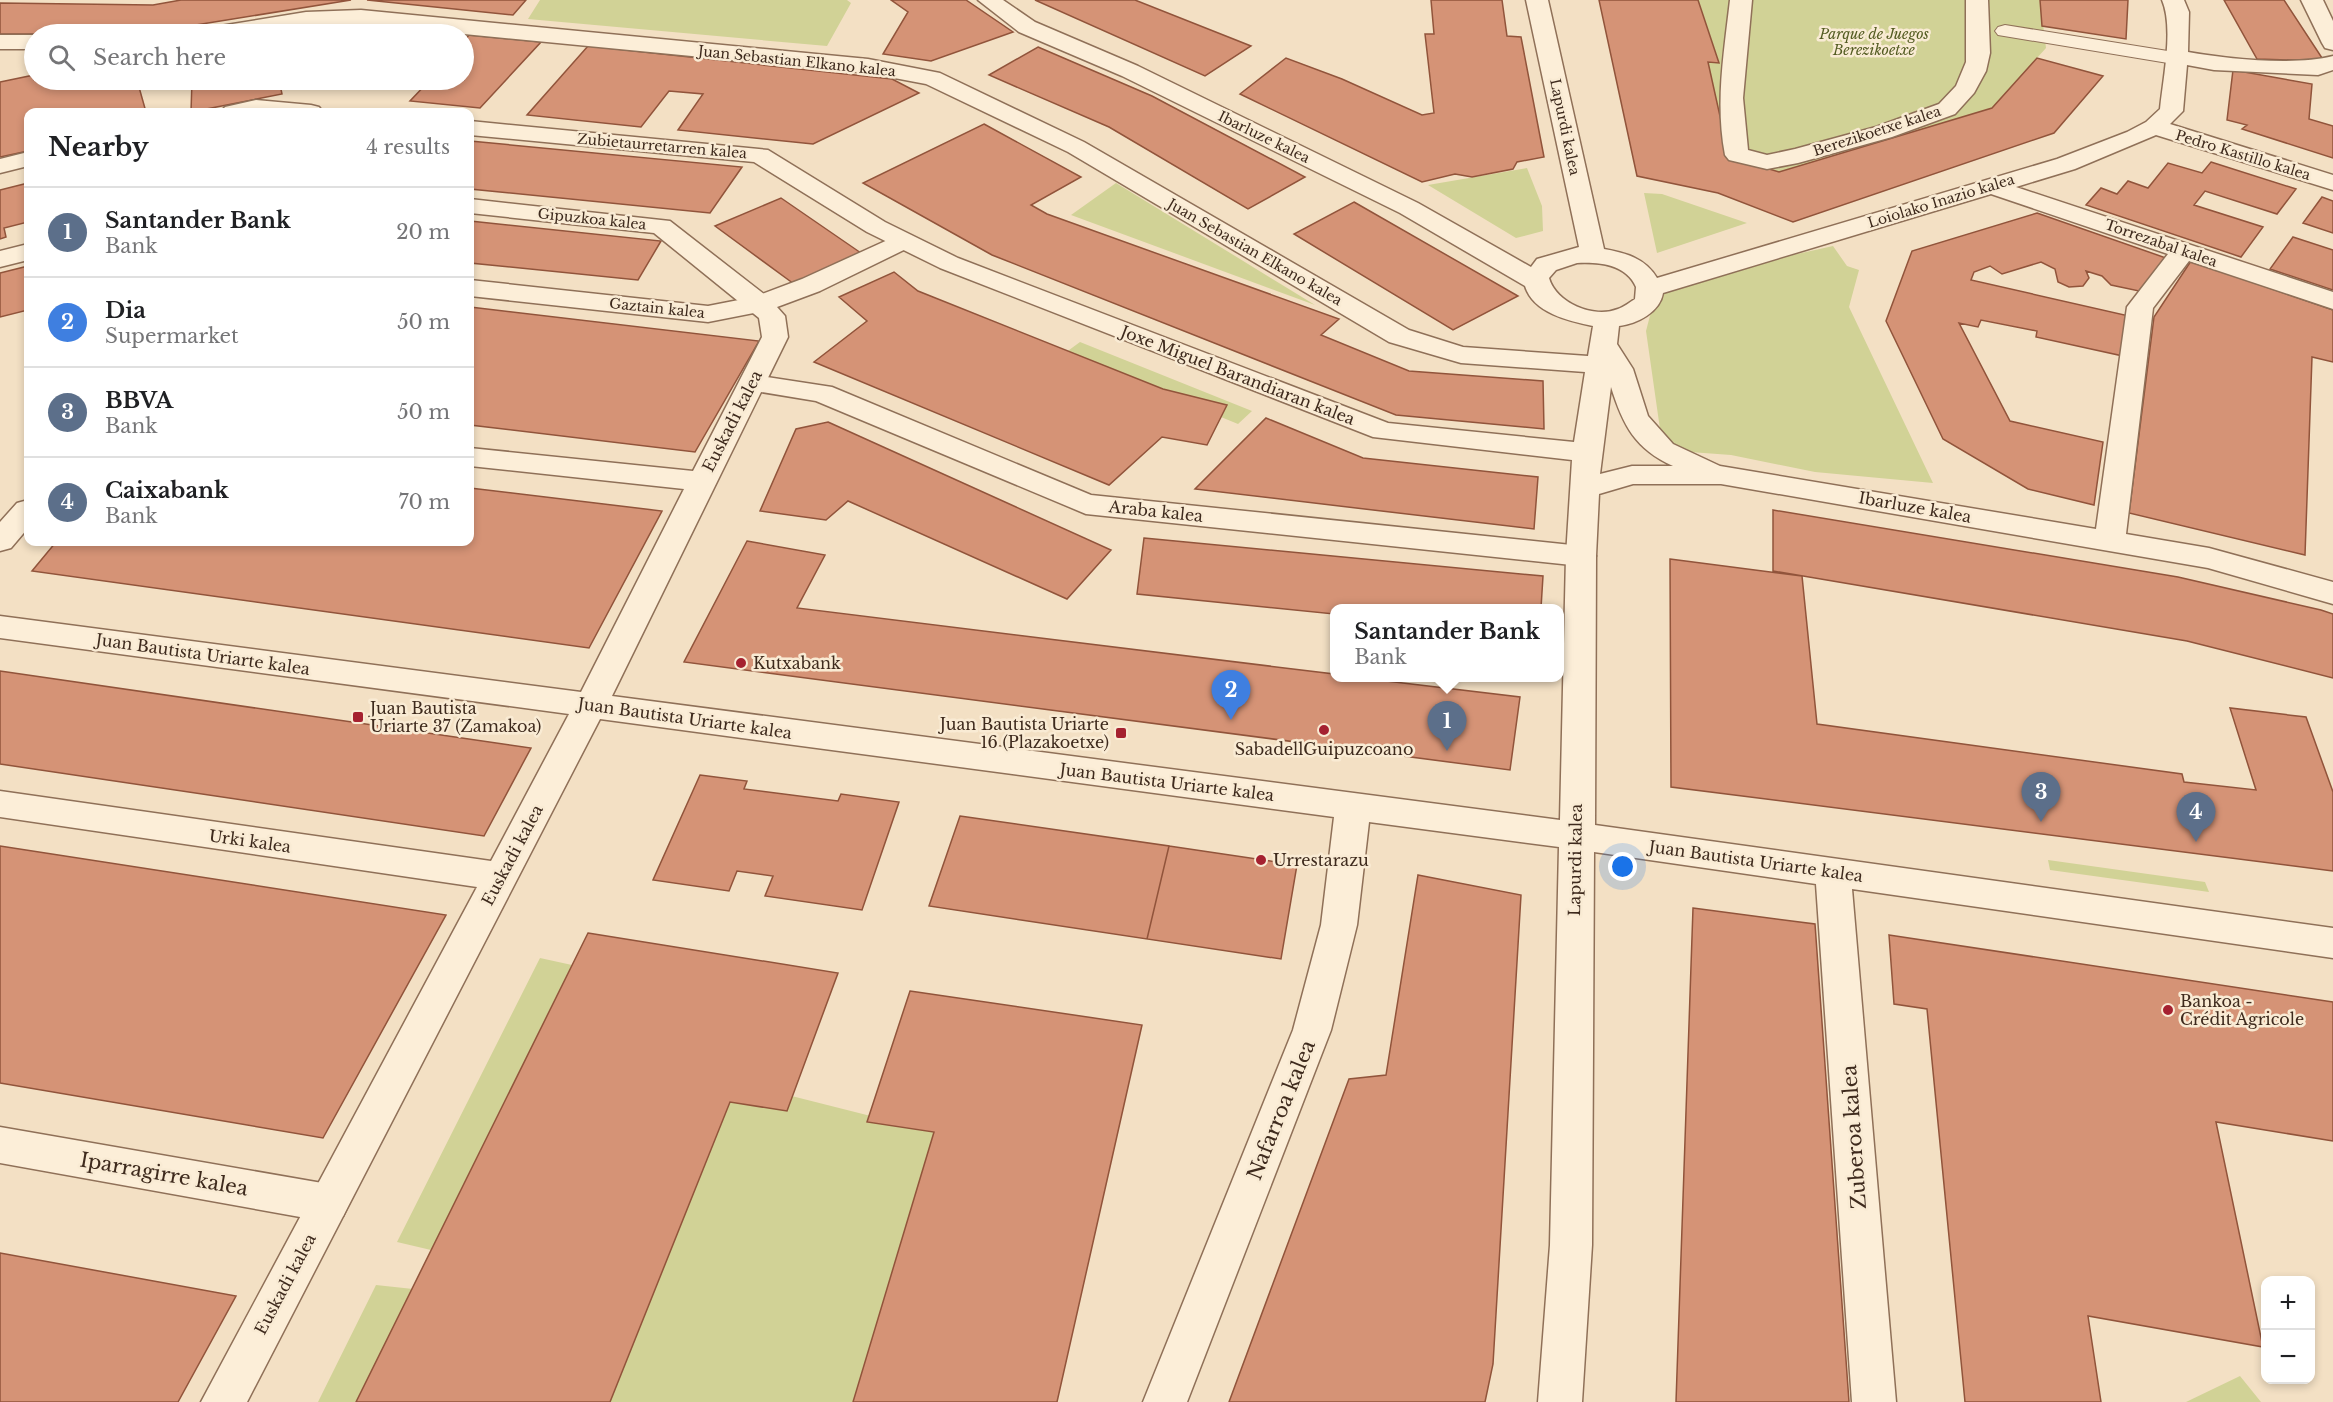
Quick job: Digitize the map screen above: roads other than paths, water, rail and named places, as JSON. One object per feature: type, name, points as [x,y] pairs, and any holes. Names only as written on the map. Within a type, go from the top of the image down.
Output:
[{"type":"street","name":"Ibarluze kalea","points":[[989,0],[1027,27],[1130,71],[1408,208],[1536,281]]},
{"type":"street","name":"Lapurdi kalea","points":[[1537,0],[1593,255]]},
{"type":"street","name":"Berezikoetxe kalea","points":[[1742,0],[1731,104],[1733,141],[1737,155],[1767,162],[1838,146],[1947,109],[1960,98],[1976,69],[1979,42],[1974,20],[1977,0]]},
{"type":"street","name":"Loiolako Inazio kalea","points":[[1650,288],[2066,164],[2154,127],[2171,111],[2174,61],[2178,39],[2178,12],[2173,0]]},
{"type":"street","points":[[2312,0],[2333,43]]},
{"type":"street","name":"Juan Sebastian Elkano kalea","points":[[275,24],[306,19],[361,17],[433,24]]},
{"type":"street","name":"Juan Sebastian Elkano kalea","points":[[474,28],[868,66],[932,78],[1076,147],[1399,336],[1461,355],[1604,343]]},
{"type":"street","points":[[0,42],[24,42]]},
{"type":"street","points":[[2174,61],[2318,68],[2333,63]]},
{"type":"street","points":[[251,108],[267,108]]},
{"type":"street","name":"Pedro Kastillo kalea","points":[[2154,127],[2333,183]]},
{"type":"street","name":"Zubietaurretarren kalea","points":[[474,128],[760,155],[876,227],[903,240]]},
{"type":"street","points":[[0,166],[24,160]]},
{"type":"street","name":"Torrezabal kalea","points":[[1990,186],[2333,301]]},
{"type":"street","name":"Gipuzkoa kalea","points":[[474,206],[661,226],[760,304]]},
{"type":"street","name":"Gaztain kalea","points":[[474,288],[708,314],[760,304],[811,285],[903,240]]},
{"type":"street","name":"Joxe Miguel Barandiaran kalea","points":[[903,240],[949,263],[1383,431],[1587,452]]},
{"type":"street","points":[[2110,541],[2140,307],[2184,251]]},
{"type":"street","points":[[0,260],[24,253]]},
{"type":"street","points":[[1593,255],[1624,262],[1646,278],[1650,288],[1650,296],[1604,343],[1589,318],[1557,308],[1545,300],[1538,291],[1536,281],[1539,272],[1547,264],[1560,258],[1593,255]]},
{"type":"street","name":"Euskadi kalea","points":[[223,1402],[591,705],[701,481],[753,383],[775,337],[772,316],[760,304]]},
{"type":"street","name":"Ibarluze kalea","points":[[1604,343],[1619,369],[1635,419],[1663,450],[1721,476]]},
{"type":"street","name":"Lapurdi kalea","points":[[1560,1402],[1571,1245],[1575,836],[1581,556],[1587,452],[1604,343]]},
{"type":"street","name":"Araba kalea","points":[[753,383],[822,393],[1086,504],[1581,556]]},
{"type":"street","points":[[474,458],[701,481]]},
{"type":"street","name":"Ibarluze kalea","points":[[1586,488],[1632,475],[1721,476],[2209,558],[2333,593]]},
{"type":"street","points":[[0,541],[24,514]]},
{"type":"street","name":"Juan Bautista Uriarte kalea","points":[[0,627],[1575,836],[2333,943]]},
{"type":"street","name":"Urki kalea","points":[[0,804],[501,876]]},
{"type":"street","name":"Nafarroa kalea","points":[[1165,1402],[1312,1030],[1339,925],[1353,806]]},
{"type":"street","name":"Zuberoa kalea","points":[[1833,872],[1874,1402]]},
{"type":"street","name":"Iparragirre kalea","points":[[0,1145],[328,1203]]},
{"type":"lane","points":[[2005,36],[2174,61]]},
{"type":"place","name":"Kutxabank","points":[[741,663]]},
{"type":"place","name":"Juan Bautista Uriarte 37 (Zamakoa)","points":[[358,717]]},
{"type":"place","name":"Dia","points":[[1231,720]]},
{"type":"place","name":"SabadellGuipuzcoano","points":[[1324,730]]},
{"type":"place","name":"Juan Bautista Uriarte 16 (Plazakoetxe)","points":[[1121,733]]},
{"type":"place","name":"Santander Bank","points":[[1447,751]]},
{"type":"place","name":"BBVA","points":[[2041,822]]},
{"type":"place","name":"Caixabank","points":[[2196,842]]},
{"type":"place","name":"Urrestarazu","points":[[1261,860]]},
{"type":"place","name":"Bankoa - Crédit Agricole","points":[[2168,1010]]},
{"type":"park label","name":"Parque de Juegos Berezikoetxe","points":[[1874,42]]}]
